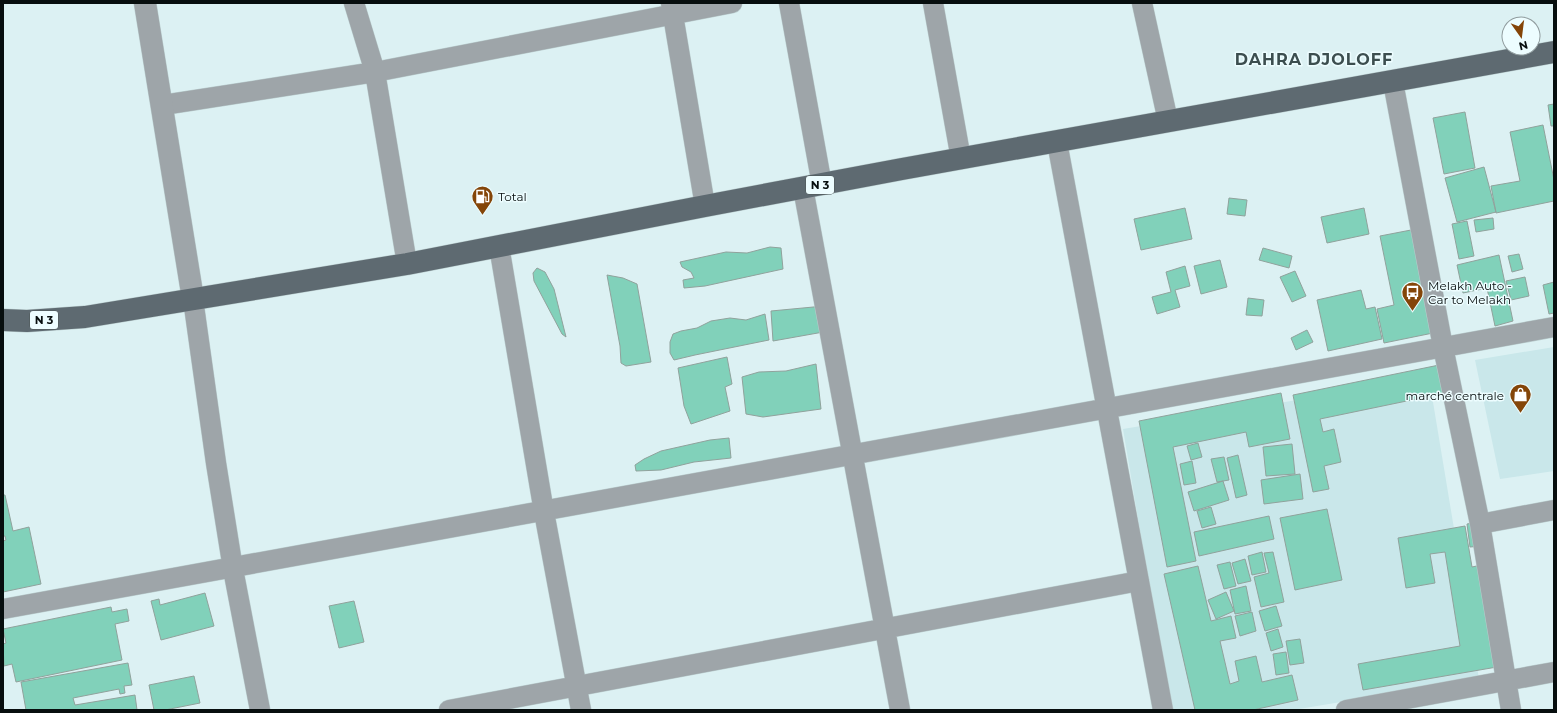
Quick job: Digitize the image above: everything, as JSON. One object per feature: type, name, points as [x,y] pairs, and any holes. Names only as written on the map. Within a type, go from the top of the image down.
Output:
[{"type":"main road","name":"N 3","points":[[3,320],[27,321],[85,316],[193,300],[407,264],[813,186],[1554,52]]},
{"type":"street","points":[[145,3],[163,105],[193,300],[232,569],[260,710]]},
{"type":"street","points":[[354,3],[375,72],[407,264]]},
{"type":"street","points":[[163,105],[375,72],[673,8],[732,3]]},
{"type":"street","points":[[788,3],[852,455],[900,710]]},
{"type":"street","points":[[933,3],[961,159]]},
{"type":"street","points":[[1142,3],[1168,121]]},
{"type":"street","points":[[673,8],[705,206]]},
{"type":"street","points":[[1393,82],[1443,347],[1480,524],[1511,710]]},
{"type":"street","points":[[1057,142],[1163,710]]},
{"type":"street","points":[[500,246],[544,512],[581,710]]},
{"type":"street","points":[[3,609],[232,569],[1443,347],[1554,328]]},
{"type":"street","points":[[1480,524],[1554,510]]},
{"type":"street","points":[[448,710],[1139,581]]},
{"type":"street","points":[[1346,710],[1554,672]]},
{"type":"shaded area","name":"marché centrale","points":[[1554,347],[1554,471],[1500,479],[1475,360]]},
{"type":"shaded area","points":[[1429,378],[1479,679],[1293,710],[1170,710],[1123,429]]},
{"type":"building","points":[[1554,104],[1554,126],[1551,126],[1548,105]]},
{"type":"building","points":[[1465,112],[1475,168],[1444,174],[1433,118]]},
{"type":"building","points":[[1543,125],[1554,180],[1554,201],[1496,213],[1491,186],[1520,181],[1510,132]]},
{"type":"building","points":[[1484,167],[1496,212],[1457,222],[1445,178]]},
{"type":"building","points":[[1229,198],[1247,200],[1245,216],[1227,214]]},
{"type":"building","points":[[1185,208],[1192,239],[1141,250],[1134,219]]},
{"type":"building","points":[[1364,208],[1369,234],[1327,243],[1321,217]]},
{"type":"building","points":[[1493,218],[1494,229],[1476,232],[1474,220]]},
{"type":"building","points":[[1467,221],[1474,256],[1459,259],[1452,224]]},
{"type":"building","points":[[1411,230],[1433,333],[1384,343],[1377,309],[1394,305],[1380,236]]},
{"type":"building","points":[[770,247],[781,248],[783,269],[705,286],[684,288],[683,280],[694,278],[691,272],[682,267],[680,262],[726,252],[747,253]]},
{"type":"building","points":[[1263,248],[1292,256],[1289,268],[1259,260]]},
{"type":"building","points":[[1519,254],[1523,269],[1512,272],[1508,256]]},
{"type":"building","points":[[1499,255],[1513,321],[1495,326],[1487,288],[1463,293],[1457,265]]},
{"type":"building","points":[[1220,260],[1227,287],[1201,294],[1194,266]]},
{"type":"building","points":[[1185,266],[1190,286],[1175,290],[1180,307],[1157,314],[1152,297],[1171,292],[1166,272]]},
{"type":"building","points":[[537,268],[545,272],[554,289],[566,337],[562,334],[534,281],[533,273]]},
{"type":"building","points":[[1295,271],[1306,296],[1292,302],[1280,277]]},
{"type":"building","points":[[607,275],[623,278],[637,284],[651,362],[626,366],[621,363],[620,346]]},
{"type":"building","points":[[1525,277],[1529,296],[1511,300],[1506,281]]},
{"type":"building","points":[[1554,282],[1554,313],[1549,314],[1543,285]]},
{"type":"building","points":[[1361,290],[1366,309],[1375,307],[1382,339],[1328,351],[1317,300]]},
{"type":"building","points":[[1248,298],[1264,300],[1262,316],[1246,315]]},
{"type":"building","points":[[824,306],[829,331],[773,341],[771,311]]},
{"type":"building","points":[[765,314],[769,340],[674,360],[670,353],[670,342],[673,334],[697,328],[711,321],[730,318],[746,320]]},
{"type":"building","points":[[1307,330],[1313,342],[1296,350],[1291,338]]},
{"type":"building","points":[[727,357],[732,384],[725,387],[730,411],[691,424],[684,406],[678,368]]},
{"type":"building","points":[[816,364],[821,409],[763,417],[746,414],[742,377],[759,372],[786,371]]},
{"type":"building","points":[[1444,364],[1450,392],[1320,419],[1323,432],[1334,429],[1341,462],[1324,466],[1329,489],[1313,492],[1293,395]]},
{"type":"building","points":[[1281,393],[1290,439],[1249,447],[1246,432],[1173,447],[1196,561],[1167,567],[1139,421]]},
{"type":"building","points":[[729,438],[731,458],[694,462],[661,470],[636,471],[635,465],[661,451],[710,440]]},
{"type":"building","points":[[1198,443],[1202,457],[1191,460],[1187,446]]},
{"type":"building","points":[[1292,444],[1295,474],[1266,476],[1263,447]]},
{"type":"building","points":[[1238,455],[1247,495],[1236,498],[1227,458]]},
{"type":"building","points":[[1224,457],[1229,480],[1217,482],[1211,459]]},
{"type":"building","points":[[1192,461],[1196,483],[1184,485],[1180,464]]},
{"type":"building","points":[[1300,474],[1303,499],[1264,504],[1261,480]]},
{"type":"building","points":[[1223,481],[1229,500],[1194,511],[1188,492]]},
{"type":"building","points":[[3,495],[5,495],[13,531],[29,527],[41,584],[3,592],[3,541],[6,540],[5,536],[3,536]]},
{"type":"building","points":[[1211,507],[1216,524],[1202,528],[1197,511]]},
{"type":"building","points":[[1327,509],[1342,580],[1295,590],[1280,518]]},
{"type":"building","points":[[1269,516],[1274,539],[1199,556],[1194,532]]},
{"type":"building","points":[[1479,522],[1482,546],[1470,547],[1467,524]]},
{"type":"building","points":[[1465,526],[1472,567],[1486,564],[1497,667],[1363,690],[1358,664],[1460,646],[1445,552],[1430,554],[1435,583],[1406,588],[1398,538]]},
{"type":"building","points":[[1262,552],[1266,572],[1252,575],[1248,556]]},
{"type":"building","points":[[1273,552],[1284,602],[1261,607],[1254,577],[1269,573],[1264,553]]},
{"type":"building","points":[[1245,559],[1251,581],[1238,584],[1232,563]]},
{"type":"building","points":[[1230,562],[1236,586],[1224,589],[1217,565]]},
{"type":"building","points":[[1198,566],[1211,621],[1231,616],[1236,638],[1220,641],[1230,684],[1239,681],[1235,661],[1256,656],[1262,682],[1292,675],[1298,700],[1253,710],[1195,710],[1164,574]]},
{"type":"building","points":[[1246,586],[1251,611],[1235,614],[1230,590]]},
{"type":"building","points":[[1226,592],[1234,611],[1216,619],[1208,600]]},
{"type":"building","points":[[205,593],[214,626],[161,640],[151,601],[159,599],[160,605]]},
{"type":"building","points":[[354,601],[364,642],[339,648],[329,606]]},
{"type":"building","points":[[1276,606],[1282,626],[1265,631],[1259,611]]},
{"type":"building","points":[[111,607],[112,612],[127,609],[129,621],[115,624],[122,660],[16,682],[12,664],[4,666],[3,644],[6,643],[3,629]]},
{"type":"building","points":[[1252,612],[1256,631],[1240,636],[1235,616]]},
{"type":"building","points":[[1278,629],[1283,647],[1271,651],[1266,633]]},
{"type":"building","points":[[1300,639],[1304,663],[1290,665],[1286,641]]},
{"type":"building","points":[[1286,652],[1289,673],[1276,675],[1273,654]]},
{"type":"building","points":[[128,663],[132,685],[124,686],[125,693],[120,694],[119,689],[73,698],[75,705],[135,695],[137,710],[26,710],[21,682]]},
{"type":"building","points":[[194,676],[200,703],[165,710],[154,710],[149,685]]},
{"type":"place","name":"Total","points":[[483,216]]},
{"type":"place","name":"Melakh Auto - Car to Melakh","points":[[1412,312]]},
{"type":"place","name":"marché centrale","points":[[1520,414]]},
{"type":"district","name":"DAHRA DJOLOFF","points":[[1314,59]]}]
